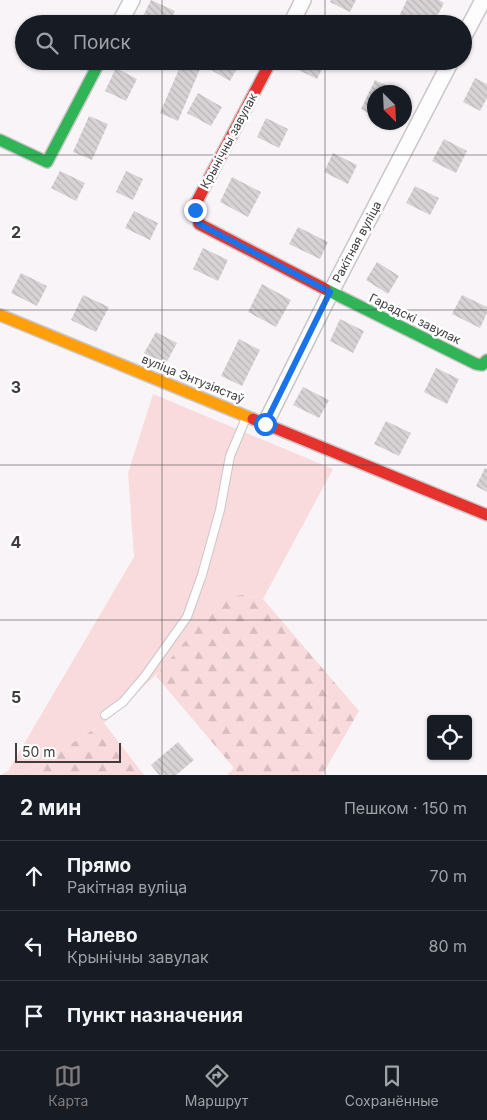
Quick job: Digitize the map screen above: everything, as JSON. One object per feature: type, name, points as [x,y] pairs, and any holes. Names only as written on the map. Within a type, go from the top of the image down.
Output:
[{"type":"street","points":[[124,15],[132,0]]},
{"type":"street","points":[[296,15],[303,0]]},
{"type":"street","points":[[472,21],[483,0]]},
{"type":"street","points":[[0,140],[47,162],[95,70]]},
{"type":"street","name":"Крынічны завулак","points":[[266,70],[195,205],[199,224],[330,292]]},
{"type":"street","name":"Ракітная вуліца","points":[[265,424],[330,292],[446,70]]},
{"type":"street","name":"Гарадскі завулак","points":[[330,292],[476,364],[482,365],[487,360]]},
{"type":"street","name":"вуліца Энтузіястаў","points":[[0,315],[487,515]]},
{"type":"lane","points":[[106,715],[123,702],[145,676],[187,616],[202,575],[220,510],[230,456],[246,416]]},
{"type":"green space","points":[[153,394],[333,469],[263,599],[242,595],[104,723],[21,775],[1,775],[8,771],[134,557],[128,473]]},
{"type":"green space","points":[[242,595],[263,599],[359,711],[322,775],[227,775],[234,768],[156,676],[221,599]]},
{"type":"green space","points":[[104,723],[144,775],[21,775]]},
{"type":"building","points":[[151,0],[175,11],[173,15],[144,15]]},
{"type":"building","points":[[331,0],[356,0],[350,12],[330,2]]},
{"type":"building","points":[[407,0],[439,0],[444,3],[438,15],[400,15]]},
{"type":"building","points":[[115,70],[120,70],[137,79],[126,101],[105,91]]},
{"type":"building","points":[[179,70],[200,70],[178,121],[160,113]]},
{"type":"building","points":[[211,70],[236,70],[230,81]]},
{"type":"building","points":[[298,70],[322,70],[317,79]]},
{"type":"building","points":[[475,78],[487,84],[487,98],[480,111],[463,102]]},
{"type":"building","points":[[375,80],[385,85],[373,85]]},
{"type":"building","points":[[198,93],[222,107],[211,126],[187,113]]},
{"type":"building","points":[[367,97],[367,112],[361,109]]},
{"type":"building","points":[[89,116],[108,124],[92,160],[73,152]]},
{"type":"building","points":[[266,118],[288,129],[279,148],[257,137]]},
{"type":"building","points":[[444,139],[467,151],[456,173],[432,161]]},
{"type":"building","points":[[333,153],[357,165],[348,184],[324,172]]},
{"type":"building","points":[[60,171],[85,183],[76,201],[51,188]]},
{"type":"building","points":[[126,171],[143,179],[133,200],[116,192]]},
{"type":"building","points":[[232,177],[261,192],[248,217],[220,202]]},
{"type":"building","points":[[415,186],[439,198],[430,215],[406,203]]},
{"type":"building","points":[[134,211],[158,223],[150,240],[125,228]]},
{"type":"building","points":[[298,227],[328,242],[320,259],[289,244]]},
{"type":"building","points":[[203,248],[228,260],[218,281],[193,269]]},
{"type":"building","points":[[377,262],[399,276],[388,294],[366,280]]},
{"type":"building","points":[[21,273],[47,286],[37,306],[11,293]]},
{"type":"building","points":[[262,284],[291,300],[276,327],[248,312]]},
{"type":"building","points":[[83,295],[109,307],[96,332],[71,320]]},
{"type":"building","points":[[462,295],[487,307],[487,313],[480,328],[452,314]]},
{"type":"building","points":[[340,319],[364,331],[353,353],[330,341]]},
{"type":"building","points":[[156,332],[177,343],[165,365],[144,353]]},
{"type":"building","points":[[239,339],[260,350],[242,386],[221,376]]},
{"type":"building","points":[[436,368],[459,379],[447,404],[424,392]]},
{"type":"building","points":[[303,387],[329,400],[319,418],[293,405]]},
{"type":"building","points":[[386,421],[411,433],[399,456],[374,444]]},
{"type":"building","points":[[485,468],[487,469],[487,492],[476,486]]},
{"type":"building","points":[[178,742],[194,760],[176,775],[159,775],[151,765]]},
{"type":"traffic: fast","points":[[0,140],[47,162],[95,70]]},
{"type":"traffic: fast","points":[[325,289],[476,364],[482,365],[487,360]]},
{"type":"traffic: slow","points":[[0,315],[253,419]]},
{"type":"traffic: jam","points":[[266,70],[195,205],[199,224],[325,289]]},
{"type":"traffic: jam","points":[[253,419],[487,515]]},
{"type":"route","points":[[195,210],[199,224],[330,292],[265,424]]}]
